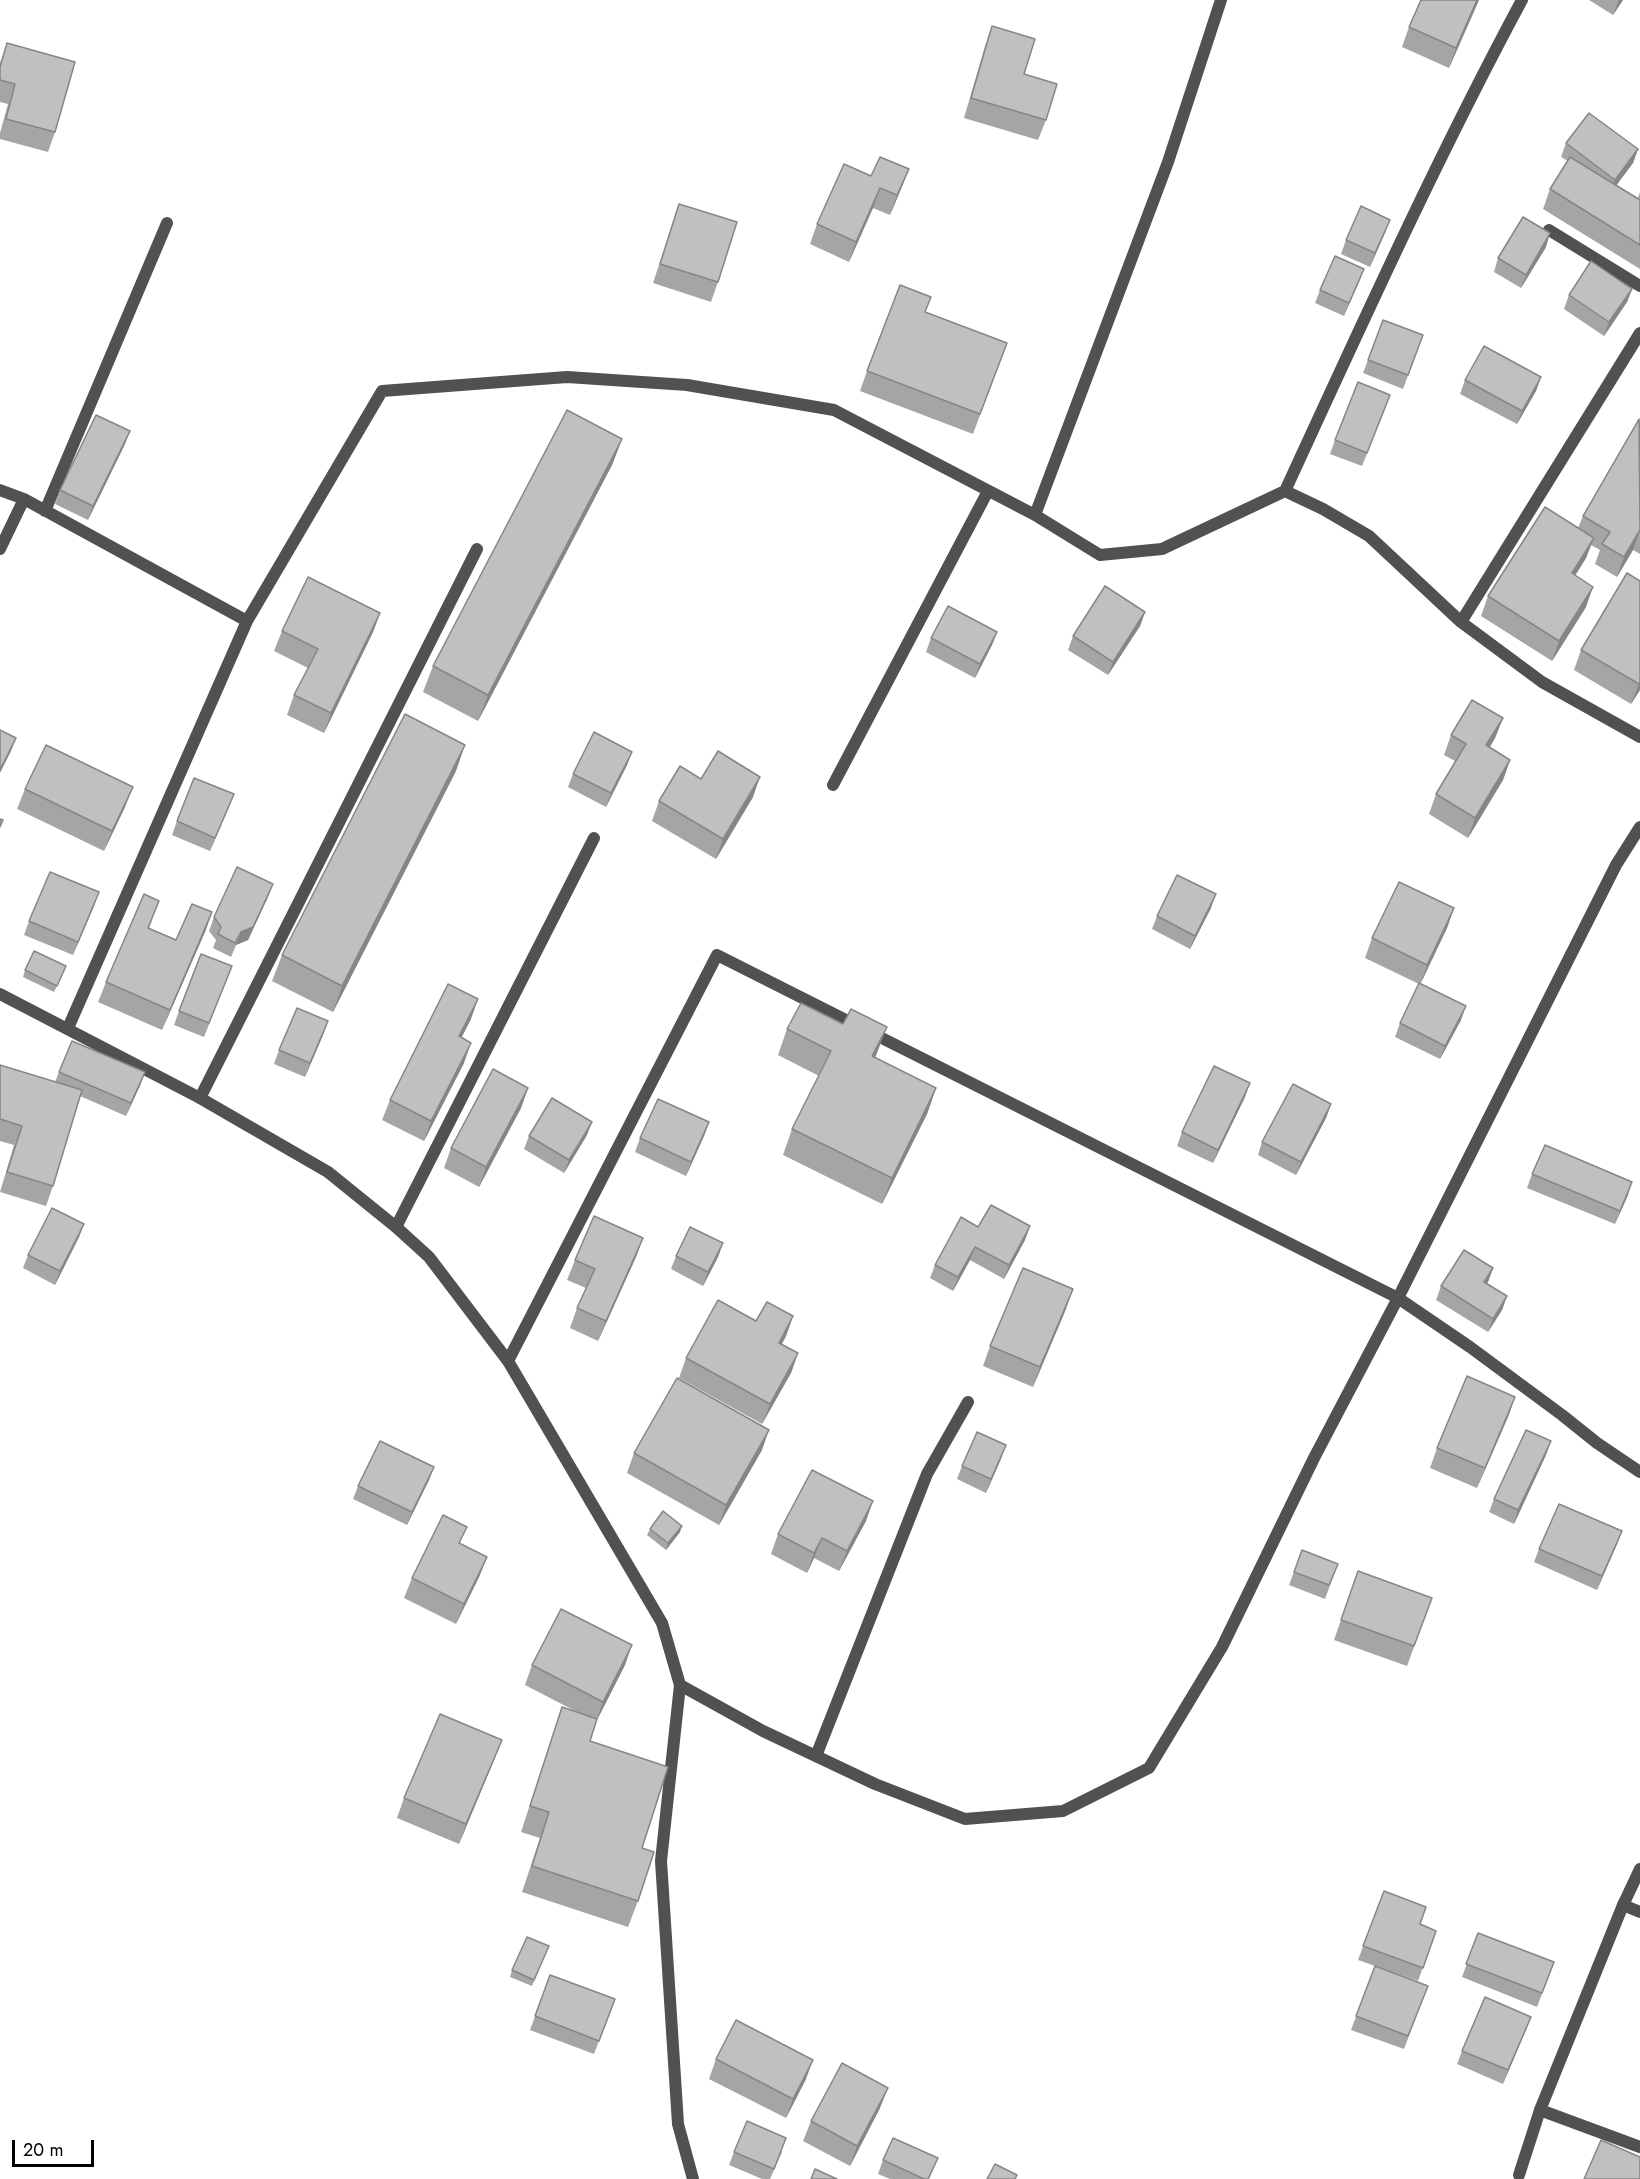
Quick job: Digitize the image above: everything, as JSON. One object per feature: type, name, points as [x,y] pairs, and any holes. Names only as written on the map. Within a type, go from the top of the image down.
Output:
[{"type":"street","points":[[1035,515],[1168,162],[1221,0]]},
{"type":"street","points":[[68,1028],[248,621],[382,391],[567,377],[687,385],[834,411],[1035,515],[1100,555],[1162,549],[1285,491],[1366,315],[1522,0]]},
{"type":"street","points":[[45,511],[167,223]]},
{"type":"street","points":[[1550,230],[1640,286]]},
{"type":"street","points":[[1461,622],[1640,333]]},
{"type":"street","points":[[0,490],[24,499],[248,621]]},
{"type":"street","points":[[833,785],[988,491]]},
{"type":"street","points":[[1285,491],[1323,509],[1369,536],[1461,622],[1542,682],[1640,737]]},
{"type":"street","points":[[0,549],[24,499]]},
{"type":"street","points":[[200,1098],[477,549]]},
{"type":"street","points":[[680,1685],[763,1731],[875,1784],[965,1819],[1064,1811],[1149,1768],[1222,1647],[1314,1458],[1398,1298],[1616,865],[1640,827]]},
{"type":"street","points":[[396,1227],[594,838]]},
{"type":"street","points":[[508,1360],[717,955],[1398,1298],[1470,1347],[1597,1443],[1640,1472]]},
{"type":"street","points":[[0,994],[200,1098],[328,1172],[429,1257],[508,1360],[662,1623],[680,1685],[662,1862],[678,2124],[693,2179]]},
{"type":"street","points":[[816,1756],[927,1474],[968,1402]]},
{"type":"street","points":[[1519,2175],[1540,2110],[1623,1905],[1640,1869]]},
{"type":"street","points":[[1623,1905],[1640,1912]]},
{"type":"street","points":[[1540,2110],[1640,2147]]},
{"type":"building","points":[[1421,0],[1477,0],[1456,48],[1409,27]]},
{"type":"building","points":[[992,26],[1035,39],[1024,74],[1057,84],[1046,120],[971,98]]},
{"type":"building","points":[[7,43],[75,62],[55,132],[6,119],[15,84],[0,80],[0,67]]},
{"type":"building","points":[[1589,113],[1638,149],[1615,180],[1566,143]]},
{"type":"building","points":[[880,157],[909,169],[897,195],[880,188],[856,242],[817,224],[844,164],[871,176]]},
{"type":"building","points":[[1570,157],[1640,200],[1640,245],[1550,189]]},
{"type":"building","points":[[679,204],[737,222],[718,282],[660,264]]},
{"type":"building","points":[[1361,206],[1390,220],[1375,253],[1346,240]]},
{"type":"building","points":[[1523,217],[1550,233],[1526,275],[1498,258]]},
{"type":"building","points":[[1335,256],[1364,269],[1349,303],[1320,290]]},
{"type":"building","points":[[1591,261],[1632,289],[1609,322],[1569,295]]},
{"type":"building","points":[[900,285],[931,297],[925,312],[1007,343],[980,414],[867,371]]},
{"type":"building","points":[[1383,320],[1423,335],[1408,375],[1368,360]]},
{"type":"building","points":[[1484,346],[1541,377],[1522,411],[1465,380]]},
{"type":"building","points":[[1358,382],[1390,395],[1367,453],[1335,440]]},
{"type":"building","points":[[567,410],[622,439],[488,695],[433,666]]},
{"type":"building","points":[[96,415],[130,431],[93,506],[60,490]]},
{"type":"building","points":[[1639,419],[1640,530],[1624,557],[1602,544],[1610,532],[1583,516]]},
{"type":"building","points":[[1545,507],[1594,538],[1572,573],[1593,587],[1559,641],[1488,596]]},
{"type":"building","points":[[1627,573],[1640,581],[1639,684],[1581,650]]},
{"type":"building","points":[[308,577],[380,613],[331,713],[294,695],[318,649],[282,631]]},
{"type":"building","points":[[1105,586],[1145,612],[1113,662],[1073,636]]},
{"type":"building","points":[[948,606],[997,632],[980,664],[931,638]]},
{"type":"building","points":[[1472,700],[1503,718],[1486,745],[1510,760],[1475,818],[1436,794],[1466,744],[1451,735]]},
{"type":"building","points":[[405,714],[465,745],[342,986],[282,955]]},
{"type":"building","points":[[0,730],[16,738],[0,770]]},
{"type":"building","points":[[594,732],[632,752],[611,793],[573,774]]},
{"type":"building","points":[[46,745],[133,787],[112,831],[25,789]]},
{"type":"building","points":[[718,751],[760,777],[723,839],[659,801],[680,766],[701,779]]},
{"type":"building","points":[[194,778],[234,794],[215,838],[177,821]]},
{"type":"building","points":[[237,867],[273,884],[253,927],[241,932],[235,943],[218,934],[221,927],[214,917]]},
{"type":"building","points":[[50,872],[99,892],[78,942],[29,921]]},
{"type":"building","points":[[1177,875],[1216,894],[1195,936],[1157,916]]},
{"type":"building","points":[[1399,882],[1454,908],[1427,965],[1372,938]]},
{"type":"building","points":[[144,894],[159,901],[148,928],[176,940],[192,904],[212,912],[170,1010],[106,982]]},
{"type":"building","points":[[34,951],[66,966],[57,986],[25,970]]},
{"type":"building","points":[[201,954],[232,966],[209,1023],[179,1011]]},
{"type":"building","points":[[1419,983],[1466,1006],[1445,1046],[1400,1023]]},
{"type":"building","points":[[448,984],[478,999],[459,1036],[471,1043],[431,1121],[390,1100]]},
{"type":"building","points":[[801,1003],[843,1024],[851,1009],[887,1027],[872,1056],[936,1088],[892,1178],[792,1129],[831,1051],[787,1029]]},
{"type":"building","points":[[297,1008],[328,1021],[310,1063],[279,1050]]},
{"type":"building","points":[[72,1041],[145,1072],[131,1103],[59,1072]]},
{"type":"building","points":[[0,1065],[82,1090],[53,1186],[7,1172],[22,1126],[0,1119]]},
{"type":"building","points":[[1214,1066],[1250,1083],[1218,1150],[1182,1132]]},
{"type":"building","points":[[493,1069],[528,1088],[486,1167],[451,1148]]},
{"type":"building","points":[[1293,1084],[1331,1104],[1301,1162],[1262,1142]]},
{"type":"building","points":[[552,1098],[592,1122],[569,1160],[529,1136]]},
{"type":"building","points":[[658,1099],[709,1122],[691,1162],[640,1138]]},
{"type":"building","points":[[1545,1145],[1632,1182],[1620,1211],[1532,1174]]},
{"type":"building","points":[[991,1205],[1030,1226],[1009,1265],[975,1247],[958,1277],[935,1265],[961,1217],[978,1227]]},
{"type":"building","points":[[52,1208],[84,1224],[60,1271],[28,1255]]},
{"type":"building","points":[[594,1216],[643,1238],[606,1321],[577,1308],[595,1269],[575,1260]]},
{"type":"building","points":[[690,1227],[723,1243],[708,1272],[676,1256]]},
{"type":"building","points":[[1464,1250],[1493,1268],[1484,1282],[1507,1296],[1493,1319],[1441,1286]]},
{"type":"building","points":[[1023,1268],[1073,1289],[1040,1367],[990,1346]]},
{"type":"building","points":[[718,1300],[756,1321],[767,1302],[793,1316],[779,1343],[798,1353],[770,1404],[686,1358]]},
{"type":"building","points":[[1467,1376],[1515,1397],[1485,1468],[1437,1448]]},
{"type":"building","points":[[677,1378],[769,1430],[726,1505],[634,1453]]},
{"type":"building","points":[[1526,1430],[1551,1441],[1518,1510],[1494,1499]]},
{"type":"building","points":[[977,1432],[1006,1445],[991,1479],[962,1466]]},
{"type":"building","points":[[380,1441],[434,1467],[412,1512],[358,1486]]},
{"type":"building","points":[[812,1470],[873,1501],[847,1551],[822,1538],[814,1553],[778,1534]]},
{"type":"building","points":[[1559,1504],[1622,1531],[1602,1576],[1539,1549]]},
{"type":"building","points":[[663,1511],[682,1526],[668,1543],[650,1529]]},
{"type":"building","points":[[443,1515],[467,1527],[459,1543],[487,1557],[464,1604],[412,1578]]},
{"type":"building","points":[[1302,1550],[1338,1564],[1329,1585],[1294,1572]]},
{"type":"building","points":[[1358,1571],[1432,1598],[1414,1646],[1341,1620]]},
{"type":"building","points":[[561,1609],[632,1645],[603,1702],[532,1665]]},
{"type":"building","points":[[562,1707],[597,1719],[590,1741],[668,1767],[642,1848],[654,1852],[638,1901],[532,1866],[549,1812],[530,1806]]},
{"type":"building","points":[[440,1714],[502,1740],[466,1824],[404,1798]]},
{"type":"building","points":[[1384,1891],[1426,1907],[1420,1924],[1436,1931],[1423,1968],[1363,1946]]},
{"type":"building","points":[[1478,1933],[1554,1962],[1542,1993],[1466,1964]]},
{"type":"building","points":[[527,1937],[549,1946],[534,1980],[512,1970]]},
{"type":"building","points":[[1375,1966],[1428,1986],[1408,2036],[1356,2016]]},
{"type":"building","points":[[550,1975],[615,1999],[599,2041],[535,2016]]},
{"type":"building","points":[[1485,1997],[1531,2017],[1508,2070],[1462,2051]]},
{"type":"building","points":[[736,2020],[813,2060],[793,2099],[716,2059]]},
{"type":"building","points":[[842,2063],[888,2088],[857,2146],[811,2121]]},
{"type":"building","points":[[747,2121],[786,2138],[774,2169],[734,2152]]},
{"type":"building","points":[[893,2138],[938,2158],[928,2179],[883,2160]]},
{"type":"building","points":[[1601,2140],[1640,2157],[1640,2179],[1584,2179]]},
{"type":"building","points":[[995,2164],[1017,2175],[1015,2179],[987,2179]]},
{"type":"building","points":[[815,2169],[837,2179],[811,2179]]}]
